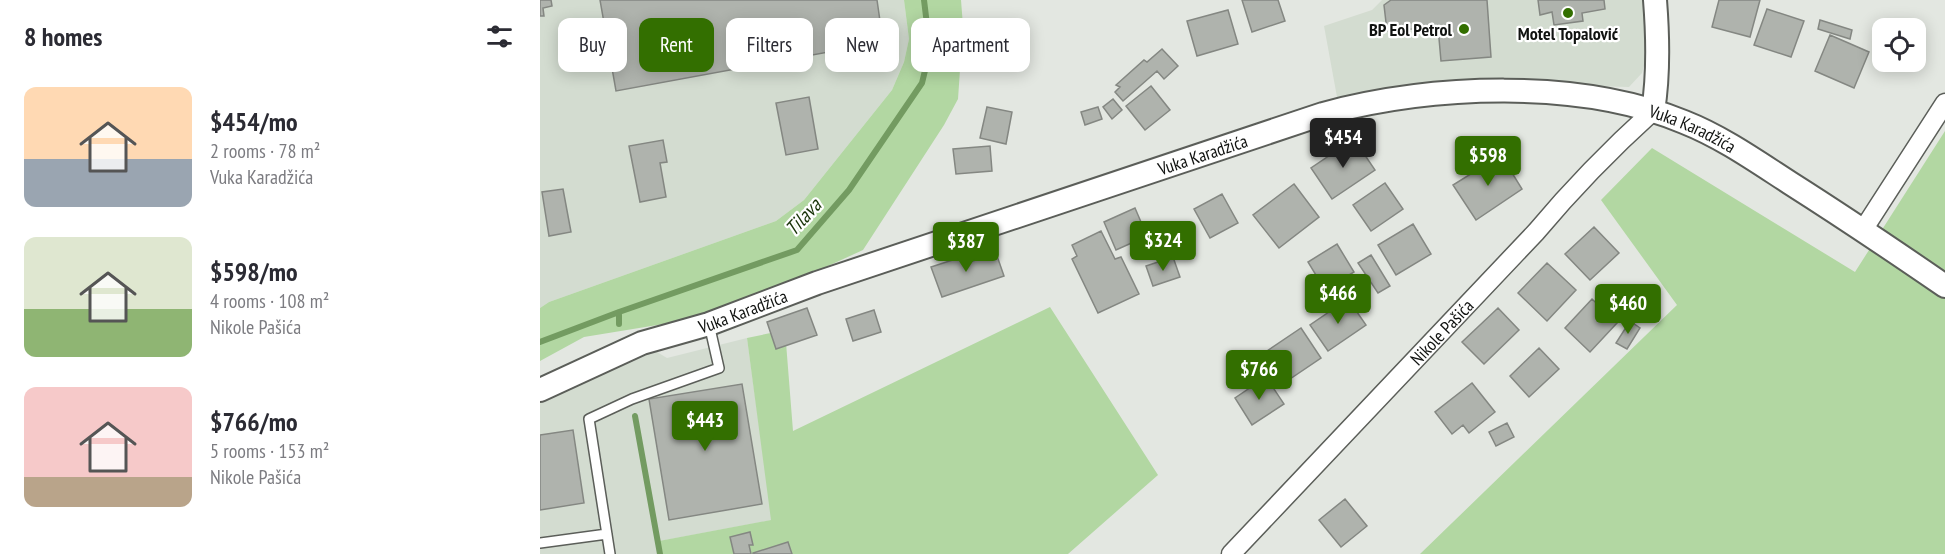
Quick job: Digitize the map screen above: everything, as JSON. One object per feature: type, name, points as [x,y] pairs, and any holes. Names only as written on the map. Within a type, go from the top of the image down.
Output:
[{"type":"street","points":[[1653,111],[1657,87],[1658,44],[1655,0]]},
{"type":"street","name":"Vuka Karadžića","points":[[540,390],[642,343],[709,324],[817,283],[1323,114],[1409,97],[1455,92],[1503,91],[1593,97],[1684,121],[1725,141],[1945,285]]},
{"type":"street","points":[[1863,230],[1945,103]]},
{"type":"street","name":"Nikole Pašića","points":[[1231,554],[1536,232],[1566,196],[1653,111]]},
{"type":"lane","points":[[610,554],[589,419],[632,399],[719,368],[709,324]]},
{"type":"lane","points":[[540,543],[607,534]]},
{"type":"shaded area","points":[[540,0],[904,0],[909,39],[904,62],[892,90],[804,200],[776,221],[549,302],[540,308]]},
{"type":"shaded area","points":[[1382,0],[1647,0],[1647,54],[1642,73],[1629,87],[1445,82],[1337,97],[1324,26],[1372,10]]},
{"type":"shaded area","points":[[747,338],[772,520],[660,541],[662,554],[540,554],[540,390],[642,343],[667,358]]},
{"type":"green space","points":[[904,0],[961,0],[962,18],[911,18],[911,72],[960,72],[958,99],[944,125],[863,250],[782,287],[688,320],[584,337],[540,361],[540,308],[549,302],[776,221],[804,200],[892,90],[904,62],[909,39]]},
{"type":"green space","points":[[1945,131],[1945,554],[1420,554],[1677,305],[1601,200],[1652,148],[1855,272]]},
{"type":"green space","points":[[1050,307],[1158,475],[1068,554],[662,554],[659,541],[771,520],[747,338],[785,330],[793,431]]},
{"type":"building","points":[[540,0],[551,0],[552,6],[543,8],[544,16],[540,16]]},
{"type":"building","points":[[600,0],[877,0],[880,18],[825,18],[825,53],[813,55],[813,18],[726,18],[726,71],[616,91],[613,72],[627,72],[627,18],[603,18]]},
{"type":"building","points":[[1242,0],[1278,0],[1285,21],[1252,32]]},
{"type":"building","name":"BP Eol Petrol","points":[[1391,0],[1487,0],[1491,57],[1441,61],[1438,27],[1387,31],[1384,5]]},
{"type":"building","name":"Motel Topalović","points":[[1538,0],[1604,0],[1605,9],[1582,13],[1583,21],[1554,25],[1552,12],[1540,15]]},
{"type":"building","points":[[1719,0],[1760,0],[1750,37],[1712,27]]},
{"type":"building","points":[[1767,9],[1804,21],[1791,57],[1754,45]]},
{"type":"building","points":[[1228,10],[1238,44],[1197,56],[1187,21]]},
{"type":"building","points":[[1820,20],[1852,30],[1850,39],[1818,29]]},
{"type":"building","points":[[1830,35],[1869,52],[1854,88],[1815,71]]},
{"type":"building","points":[[1162,49],[1178,66],[1164,79],[1157,71],[1123,101],[1115,92],[1120,87],[1116,85],[1144,60],[1147,62]]},
{"type":"building","points":[[1151,86],[1170,110],[1145,130],[1126,106]]},
{"type":"building","points":[[809,97],[818,149],[786,155],[776,103]]},
{"type":"building","points":[[1113,99],[1122,110],[1112,119],[1103,107]]},
{"type":"building","points":[[987,107],[1012,112],[1006,144],[980,138]]},
{"type":"building","points":[[1098,107],[1102,119],[1085,125],[1081,112]]},
{"type":"building","points":[[1354,139],[1375,170],[1332,199],[1311,168]]},
{"type":"building","points":[[663,140],[667,162],[660,163],[666,197],[640,202],[629,146]]},
{"type":"building","points":[[990,146],[992,171],[956,174],[953,149]]},
{"type":"building","points":[[1501,155],[1522,189],[1476,220],[1453,185]]},
{"type":"building","points":[[1385,183],[1403,209],[1371,231],[1353,205]]},
{"type":"building","points":[[1294,184],[1319,217],[1279,248],[1253,215]]},
{"type":"building","points":[[563,189],[571,232],[549,236],[542,192]]},
{"type":"building","points":[[1222,194],[1238,223],[1210,238],[1194,209]]},
{"type":"building","points":[[1135,208],[1147,236],[1116,250],[1104,222]]},
{"type":"building","points":[[1413,224],[1431,254],[1396,275],[1378,245]]},
{"type":"building","points":[[1594,227],[1619,253],[1590,280],[1565,254]]},
{"type":"building","points":[[1101,231],[1115,259],[1121,257],[1139,294],[1098,313],[1072,259],[1077,256],[1072,245]]},
{"type":"building","points":[[1337,244],[1354,272],[1325,290],[1308,262]]},
{"type":"building","points":[[996,253],[1004,276],[942,297],[931,267],[968,255],[970,262]]},
{"type":"building","points":[[1371,255],[1390,286],[1378,293],[1358,263]]},
{"type":"building","points":[[1173,257],[1180,277],[1153,286],[1146,266]]},
{"type":"building","points":[[1547,263],[1576,290],[1547,321],[1518,293]]},
{"type":"building","points":[[1348,299],[1366,325],[1328,351],[1310,325]]},
{"type":"building","points":[[1592,299],[1617,323],[1590,352],[1565,328]]},
{"type":"building","points":[[807,308],[817,335],[776,349],[767,322]]},
{"type":"building","points":[[1498,308],[1519,330],[1484,364],[1462,342]]},
{"type":"building","points":[[874,310],[881,332],[853,341],[846,319]]},
{"type":"building","points":[[1630,321],[1640,328],[1627,349],[1616,343]]},
{"type":"building","points":[[1301,328],[1321,358],[1284,383],[1264,353]]},
{"type":"building","points":[[1539,348],[1559,369],[1529,397],[1510,376]]},
{"type":"building","points":[[1266,377],[1284,404],[1252,425],[1235,398]]},
{"type":"building","points":[[1472,383],[1495,412],[1469,433],[1463,425],[1452,434],[1435,412]]},
{"type":"building","points":[[742,384],[762,504],[669,520],[649,399]]},
{"type":"building","points":[[1507,423],[1514,437],[1496,446],[1489,432]]},
{"type":"building","points":[[573,430],[584,503],[540,510],[540,435]]},
{"type":"building","points":[[1345,499],[1367,526],[1341,547],[1319,520]]},
{"type":"building","points":[[750,532],[753,545],[749,545],[751,554],[734,554],[730,537]]},
{"type":"building","points":[[788,542],[792,554],[753,554],[753,553]]},
{"type":"waterway","name":"Tilava","points":[[540,342],[797,250],[849,190],[922,83],[928,58],[924,0]]},
{"type":"waterway","points":[[619,312],[619,324]]},
{"type":"waterway","points":[[635,416],[660,554]]},
{"type":"place","name":"Motel Topalović","points":[[1568,13]]},
{"type":"place","name":"BP Eol Petrol","points":[[1464,29]]}]
